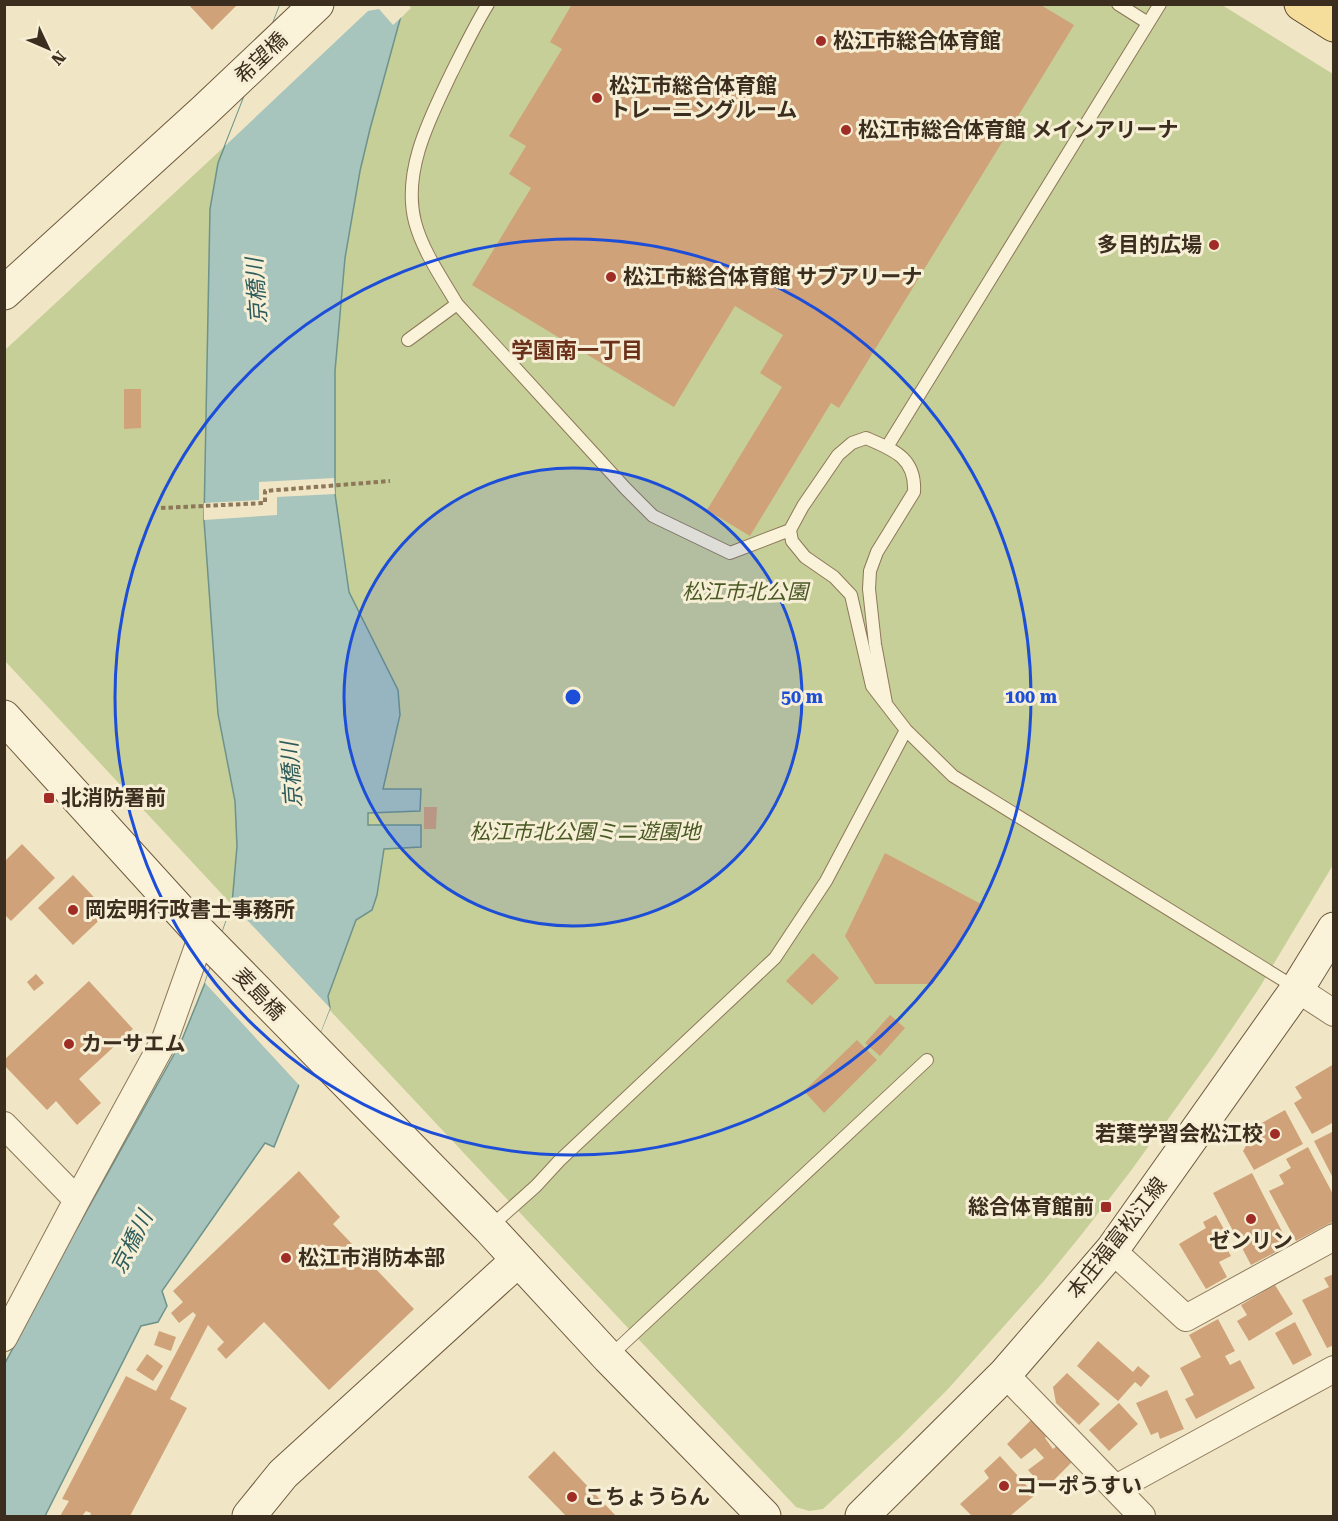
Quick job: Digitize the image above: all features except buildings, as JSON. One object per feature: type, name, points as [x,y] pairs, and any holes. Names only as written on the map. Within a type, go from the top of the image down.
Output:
[{"type":"main road","points":[[1300,4],[1334,25]]},
{"type":"street","name":"希望橋","points":[[4,292],[204,111],[316,4]]},
{"type":"street","name":"麦島橋","points":[[4,717],[202,935],[489,1228],[609,1358],[764,1516]]},
{"type":"street","name":"本庄福富松江線","points":[[862,1516],[1005,1374],[1112,1250],[1297,989],[1334,929]]},
{"type":"street","points":[[4,1338],[76,1200],[165,1039],[202,935]]},
{"type":"street","points":[[1297,989],[1334,1013]]},
{"type":"street","points":[[4,1125],[76,1200]]},
{"type":"street","points":[[1112,1250],[1186,1318],[1334,1238]]},
{"type":"street","points":[[249,1516],[283,1474],[518,1260]]},
{"type":"street","points":[[1116,1488],[1334,1370]]},
{"type":"street","points":[[1005,1374],[1142,1516]]},
{"type":"lane","points":[[488,4],[429,120],[414,171],[412,199],[415,223],[428,256],[457,304],[653,516],[730,554],[790,530]]},
{"type":"lane","points":[[1118,4],[1148,23]]},
{"type":"lane","points":[[887,447],[1160,4]]},
{"type":"lane","points":[[408,340],[457,304]]},
{"type":"lane","points":[[886,703],[868,588],[870,570],[876,552],[914,492],[915,481],[913,470],[906,459],[866,438],[852,443],[838,455],[803,506],[790,530],[792,541],[797,549],[834,577],[851,595],[872,686],[906,729],[953,776],[1297,989]]},
{"type":"lane","points":[[489,1228],[775,958],[826,881],[906,729]]},
{"type":"lane","points":[[609,1358],[927,1060]]},
{"type":"path","points":[[161,508],[266,503],[265,491],[390,481]]},
{"type":"green space","name":"松江市北公園","points":[[408,4],[1222,5],[1333,74],[1333,865],[1258,990],[1212,1058],[1082,1234],[1043,1282],[949,1388],[823,1509],[809,1511],[796,1507],[5,661],[5,350],[225,146],[393,25],[411,8]]},
{"type":"water","name":"京橋川","points":[[280,5],[404,5],[360,171],[345,258],[335,371],[335,494],[349,592],[398,690],[400,715],[383,789],[421,789],[420,811],[368,813],[368,825],[421,825],[421,847],[384,849],[377,895],[372,910],[356,920],[328,996],[330,1008],[274,1147],[265,1143],[162,1291],[167,1306],[158,1322],[141,1326],[45,1516],[5,1516],[4,1365],[181,1042],[205,983],[232,904],[237,846],[235,801],[218,714],[204,520],[210,209],[218,163]]},
{"type":"pier","points":[[407,4],[404,15],[393,25],[379,9],[368,11],[225,146],[280,5]]},
{"type":"pier","points":[[334,478],[335,494],[277,497],[277,515],[204,520],[204,503],[259,500],[259,482]]},
{"type":"pier","points":[[232,904],[330,1008],[300,1086],[205,983]]},
{"type":"place","name":"松江市総合体育館","points":[[821,41]]},
{"type":"place","name":"松江市総合体育館 トレーニングルーム","points":[[597,98]]},
{"type":"place","name":"松江市総合体育館 メインアリーナ","points":[[846,130]]},
{"type":"place","name":"多目的広場","points":[[1214,245]]},
{"type":"place","name":"松江市総合体育館 サブアリーナ","points":[[611,277]]},
{"type":"place","name":"北消防署前","points":[[49,798]]},
{"type":"place","name":"岡宏明行政書士事務所","points":[[73,910]]},
{"type":"place","name":"カーサエム","points":[[69,1044]]},
{"type":"place","name":"若葉学習会松江校","points":[[1275,1134]]},
{"type":"place","name":"総合体育館前","points":[[1106,1207]]},
{"type":"place","name":"ゼンリン","points":[[1251,1219]]},
{"type":"place","name":"松江市消防本部","points":[[286,1258]]},
{"type":"place","name":"コーポうすい","points":[[1004,1486]]},
{"type":"place","name":"こちょうらん","points":[[572,1497]]},
{"type":"district","name":"学園南一丁目","points":[[577,350]]},
{"type":"park label","name":"松江市北公園ミニ遊園地","points":[[585,832]]}]
